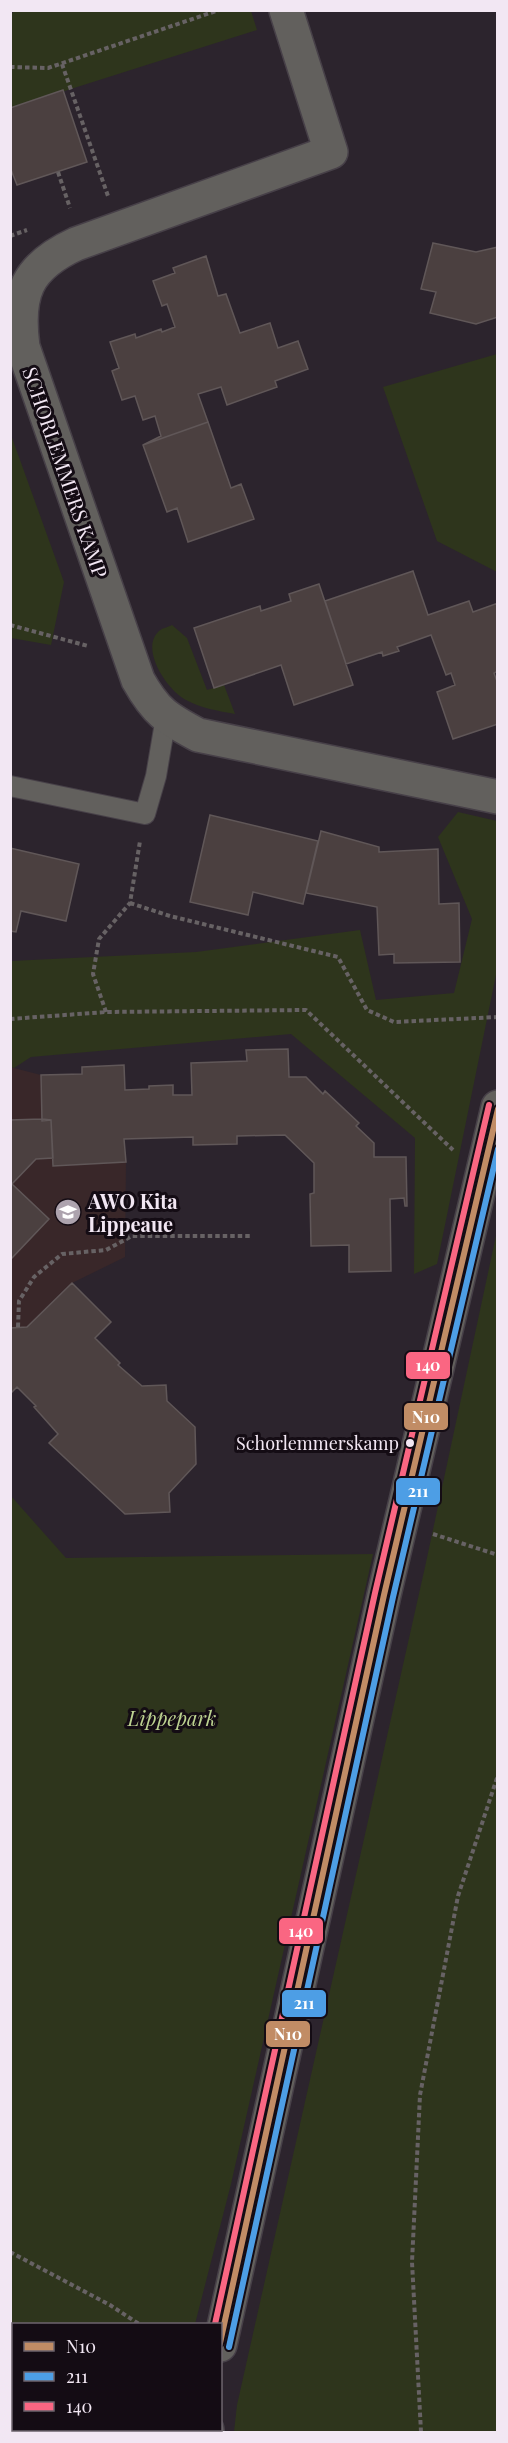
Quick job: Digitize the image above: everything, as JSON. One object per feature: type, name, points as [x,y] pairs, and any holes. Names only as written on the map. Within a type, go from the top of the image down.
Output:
[{"type":"street","name":"SCHORLEMMERS KAMP","points":[[286,10],[331,152],[56,253],[39,267],[26,285],[21,304],[20,324],[23,348],[130,658],[138,680],[150,702],[166,717],[198,735],[498,796]]},
{"type":"street","points":[[222,2336],[401,1523],[498,1107]]},
{"type":"lane","points":[[10,786],[145,813],[156,776],[166,717]]},
{"type":"path","points":[[10,66],[48,68],[219,10]]},
{"type":"path","points":[[62,63],[109,201]]},
{"type":"path","points":[[58,172],[72,214]]},
{"type":"path","points":[[10,625],[130,658]]},
{"type":"path","points":[[106,1012],[93,974],[99,939],[130,903],[145,813]]},
{"type":"path","points":[[130,903],[170,916],[338,957],[367,1010],[394,1022],[498,1017]]},
{"type":"path","points":[[10,1019],[106,1012],[306,1010],[481,1177]]},
{"type":"path","points":[[18,1328],[20,1301],[24,1293],[34,1277],[62,1254],[106,1250],[132,1236],[252,1236]]},
{"type":"path","points":[[401,1523],[498,1555]]},
{"type":"path","points":[[421,2433],[412,2262],[420,2095],[458,1896],[498,1775]]},
{"type":"path","points":[[10,2252],[110,2305],[136,2323]]},
{"type":"shaded area","name":"AWO Kita Lippeaue","points":[[10,1067],[41,1075],[53,1166],[126,1162],[125,1257],[72,1283],[27,1327],[11,1328]]},
{"type":"green space","points":[[13,10],[251,11],[257,30],[11,108],[10,14]]},
{"type":"green space","points":[[497,354],[497,572],[437,541],[383,387]]},
{"type":"green space","points":[[11,435],[64,582],[51,645],[11,638]]},
{"type":"green space","points":[[172,625],[187,638],[207,690],[224,685],[235,714],[186,700],[164,679],[158,669],[152,648],[159,631]]},
{"type":"green space","points":[[458,812],[497,821],[497,970],[437,1264],[414,1274],[415,1138],[291,1034],[31,1057],[14,1068],[11,1067],[11,961],[196,952],[360,930],[376,1000],[454,993],[472,919],[438,837]]},
{"type":"green space","points":[[497,1231],[497,2432],[234,2432],[237,2405],[425,1567]]},
{"type":"green space","name":"Lippepark","points":[[11,1496],[66,1558],[373,1554],[231,2184],[195,2323],[12,2323],[12,2431],[174,2432],[11,2432]]},
{"type":"building","points":[[63,90],[87,162],[17,185],[10,167],[10,108]]},
{"type":"building","points":[[433,243],[476,252],[498,247],[498,317],[476,324],[430,313],[436,292],[421,289]]},
{"type":"building","points":[[206,256],[218,296],[226,294],[240,333],[270,323],[278,348],[298,341],[308,369],[275,381],[277,387],[227,405],[221,387],[198,394],[208,422],[143,445],[161,436],[155,416],[143,420],[135,396],[122,400],[112,371],[119,368],[110,342],[135,334],[136,338],[161,329],[162,332],[175,327],[167,304],[162,306],[153,281],[175,273],[173,268]]},
{"type":"building","points":[[208,422],[231,488],[241,484],[254,519],[188,542],[177,508],[167,512],[143,445]]},
{"type":"building","points":[[413,571],[428,615],[469,601],[473,612],[498,603],[498,671],[494,673],[498,684],[498,724],[453,739],[437,692],[455,685],[451,673],[446,675],[431,635],[397,647],[399,651],[383,656],[382,652],[346,664],[325,601]]},
{"type":"building","points":[[319,584],[353,685],[294,705],[281,665],[214,688],[194,628],[260,606],[261,611],[291,601],[289,594]]},
{"type":"building","points":[[210,815],[318,841],[303,904],[253,892],[248,915],[190,902]]},
{"type":"building","points":[[321,831],[379,847],[379,852],[438,849],[439,904],[459,903],[460,962],[394,963],[394,954],[379,955],[377,907],[306,893]]},
{"type":"building","points":[[10,848],[79,864],[66,921],[21,911],[16,932],[10,931]]},
{"type":"building","points":[[288,1049],[289,1077],[306,1077],[323,1094],[325,1091],[359,1123],[356,1126],[374,1143],[374,1157],[406,1157],[407,1206],[405,1206],[404,1198],[390,1199],[391,1271],[349,1272],[349,1245],[311,1246],[310,1194],[314,1193],[314,1163],[285,1135],[237,1136],[237,1144],[193,1145],[193,1137],[124,1139],[126,1162],[53,1166],[51,1120],[42,1121],[41,1075],[82,1074],[82,1067],[124,1065],[125,1090],[173,1085],[173,1095],[192,1095],[191,1063],[247,1061],[246,1050]]},
{"type":"building","points":[[10,1120],[51,1120],[53,1158],[36,1159],[12,1184],[49,1219],[10,1260]]},
{"type":"building","points":[[72,1283],[111,1322],[95,1338],[120,1363],[118,1365],[142,1386],[166,1385],[167,1401],[195,1427],[196,1464],[169,1493],[170,1512],[125,1514],[49,1443],[58,1434],[34,1407],[36,1406],[17,1387],[10,1394],[10,1328],[27,1327]]},
{"type":"transit line","name":"140","points":[[215,2323],[375,1593],[489,1105]]},
{"type":"transit line","name":"N10","points":[[222,2334],[384,1595],[498,1109]]},
{"type":"transit line","name":"211","points":[[229,2347],[393,1597],[498,1149]]},
{"type":"place","name":"AWO Kita Lippeaue","points":[[68,1212]]},
{"type":"place","name":"Schorlemmerskamp","points":[[410,1443]]}]
